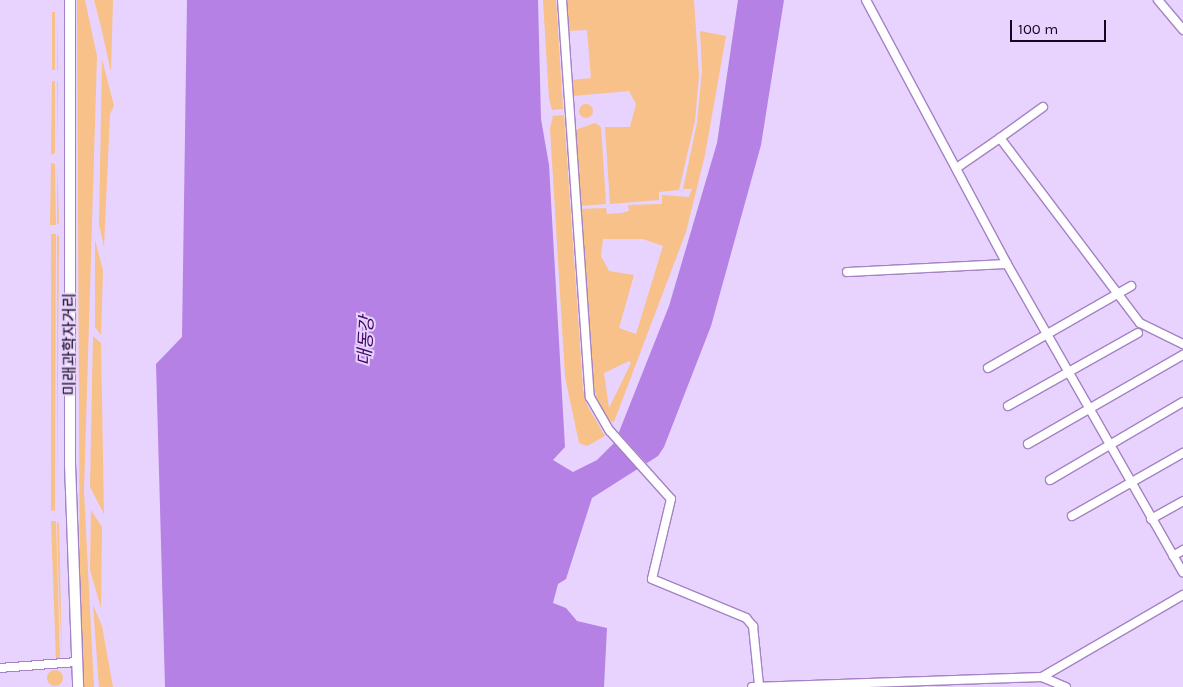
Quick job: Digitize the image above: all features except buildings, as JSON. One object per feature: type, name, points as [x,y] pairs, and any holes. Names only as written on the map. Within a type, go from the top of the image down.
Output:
[{"type":"main road","name":"미래과학자거리","points":[[70,0],[70,464],[78,687]]},
{"type":"street","points":[[562,0],[589,386],[597,413],[610,432],[671,499],[652,579],[746,618],[752,626],[755,686],[1042,677],[1066,687]]},
{"type":"street","points":[[866,0],[958,167],[1007,264],[1183,572]]},
{"type":"street","points":[[1158,0],[1183,30]]},
{"type":"street","points":[[958,167],[1043,107]]},
{"type":"street","points":[[1000,138],[1117,297],[1140,323],[1183,344]]},
{"type":"street","points":[[846,272],[1007,264]]},
{"type":"street","points":[[988,368],[1117,297],[1131,286]]},
{"type":"street","points":[[1008,406],[1138,333]]},
{"type":"street","points":[[1028,444],[1183,355]]},
{"type":"street","points":[[1050,480],[1183,402]]},
{"type":"street","points":[[1072,516],[1183,453]]},
{"type":"street","points":[[1151,519],[1183,500]]},
{"type":"street","points":[[1173,556],[1183,550]]},
{"type":"street","points":[[1042,677],[1183,595]]},
{"type":"street","points":[[0,668],[77,662]]},
{"type":"shaded area","points":[[77,0],[85,0],[97,56],[84,491],[94,687],[84,687],[80,616]]},
{"type":"shaded area","points":[[94,0],[113,0],[111,72],[101,27]]},
{"type":"shaded area","points":[[543,0],[556,0],[563,109],[552,110],[549,99]]},
{"type":"shaded area","points":[[566,0],[694,0],[699,76],[695,121],[679,190],[659,192],[659,200],[610,204],[605,127],[630,127],[636,104],[629,91],[573,96],[571,80],[591,78],[587,30],[568,31]]},
{"type":"shaded area","points":[[57,10],[58,70],[57,70]]},
{"type":"shaded area","points":[[52,12],[55,12],[55,70],[52,70]]},
{"type":"shaded area","points":[[700,31],[726,36],[705,155],[686,232],[614,422],[607,420],[597,402],[593,381],[580,209],[606,208],[607,214],[621,213],[629,211],[628,205],[662,204],[662,195],[689,197],[692,189],[683,189],[697,123],[702,71]],"holes":[[[603,239],[643,239],[663,246],[636,334],[619,328],[634,275],[609,271],[601,256]],[[629,361],[631,363],[609,408],[604,373]]]},
{"type":"shaded area","points":[[102,59],[114,106],[110,114],[104,247],[99,224]]},
{"type":"shaded area","points":[[52,81],[55,81],[55,153],[51,155]]},
{"type":"shaded area","points":[[57,82],[58,82],[57,153]]},
{"type":"shaded area","points":[[583,104],[589,104],[593,111],[589,118],[583,118],[579,114],[579,108]]},
{"type":"shaded area","points":[[564,115],[583,389],[587,405],[605,436],[587,446],[579,443],[565,377],[550,128],[553,116]]},
{"type":"shaded area","points":[[595,123],[601,127],[606,204],[580,206],[575,130]]},
{"type":"shaded area","points":[[51,163],[55,164],[56,225],[50,225]]},
{"type":"shaded area","points":[[57,165],[59,223],[57,225]]},
{"type":"shaded area","points":[[51,234],[56,234],[55,511],[51,510]]},
{"type":"shaded area","points":[[57,235],[59,236],[57,511]]},
{"type":"shaded area","points":[[95,240],[103,270],[101,335],[95,327]]},
{"type":"shaded area","points":[[93,336],[101,343],[104,514],[90,487]]},
{"type":"shaded area","points":[[91,510],[102,527],[101,608],[90,570]]},
{"type":"shaded area","points":[[51,521],[56,521],[60,657],[56,661]]},
{"type":"shaded area","points":[[57,522],[59,523],[62,657],[59,596]]},
{"type":"shaded area","points":[[93,605],[102,626],[113,687],[99,687]]},
{"type":"shaded area","points":[[52,670],[58,670],[63,675],[61,684],[52,686],[47,681],[47,675]]},
{"type":"water","name":"대동강","points":[[187,0],[538,0],[541,119],[549,165],[565,447],[553,460],[573,472],[597,460],[615,442],[669,306],[717,143],[738,0],[784,0],[761,145],[711,326],[664,447],[658,456],[592,498],[566,579],[558,584],[553,603],[566,608],[577,621],[607,628],[604,687],[165,687],[156,364],[182,337]]},
{"type":"pier","points":[[617,431],[648,465],[639,470],[612,441]]}]
